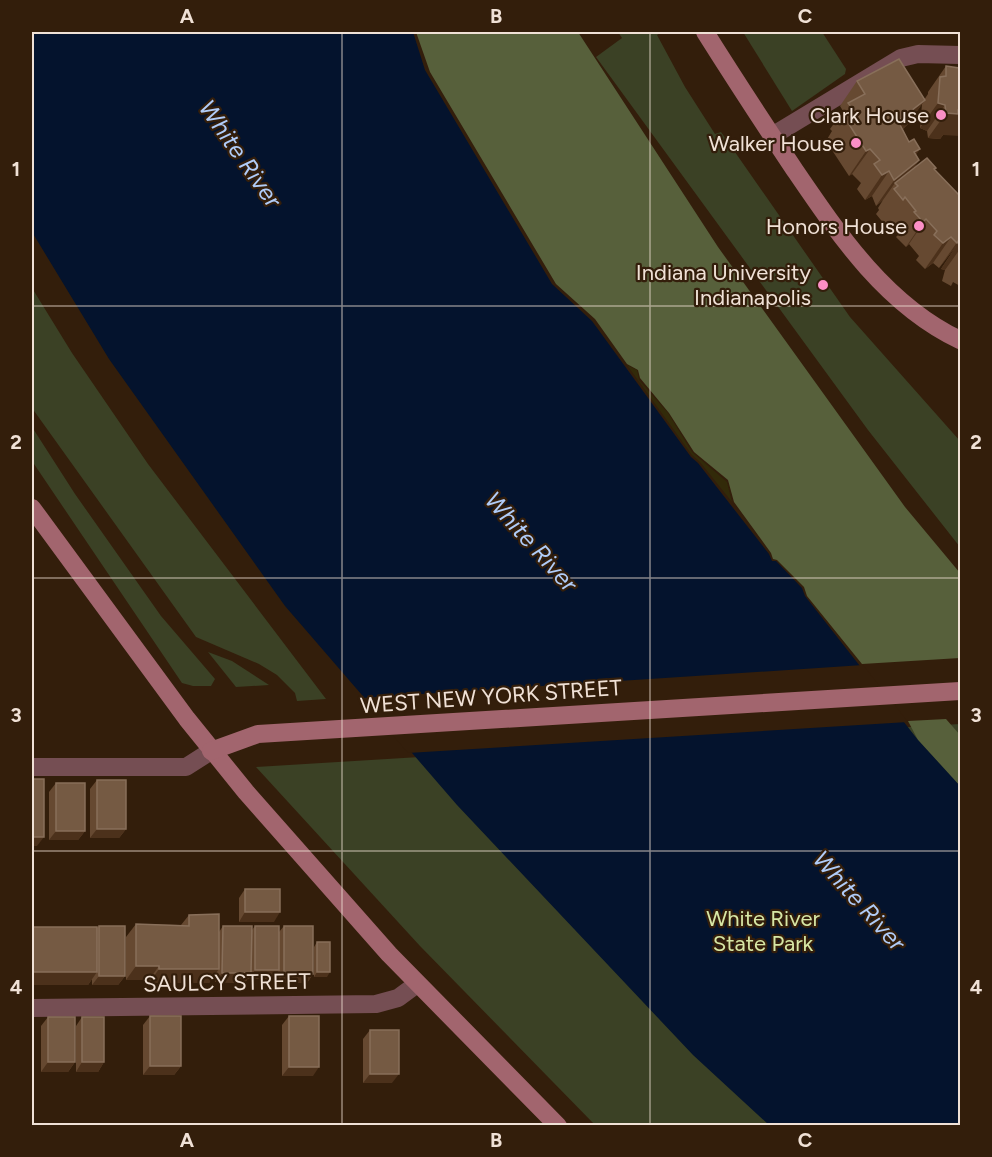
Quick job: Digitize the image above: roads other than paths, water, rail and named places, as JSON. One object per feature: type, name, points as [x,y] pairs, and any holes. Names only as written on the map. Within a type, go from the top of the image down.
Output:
[{"type":"main road","points":[[705,32],[812,194],[870,271],[899,300],[960,340]]},
{"type":"main road","points":[[32,508],[211,751],[314,871],[417,984],[558,1125]]},
{"type":"main road","name":"WEST NEW YORK STREET","points":[[211,751],[258,734],[960,691]]},
{"type":"street","points":[[772,136],[901,58],[918,54],[960,55]]},
{"type":"street","name":"WEST NEW YORK STREET","points":[[32,766],[186,767],[211,751]]},
{"type":"street","name":"SAULCY STREET","points":[[32,1008],[376,1004],[398,998],[417,984]]},
{"type":"water","name":"White River","points":[[32,32],[413,32],[425,70],[552,284],[592,321],[691,457],[769,554],[772,561],[776,561],[802,588],[805,596],[918,740],[960,786],[960,1125],[769,1125],[693,1055],[457,805],[285,606],[109,359],[32,232]]},
{"type":"place","name":"Clark House","points":[[941,115]]},
{"type":"place","name":"Walker House","points":[[856,143]]},
{"type":"place","name":"Honors House","points":[[919,226]]},
{"type":"place","name":"Indiana University Indianapolis","points":[[823,285]]},
{"type":"park label","name":"White River State Park","points":[[763,930]]}]
